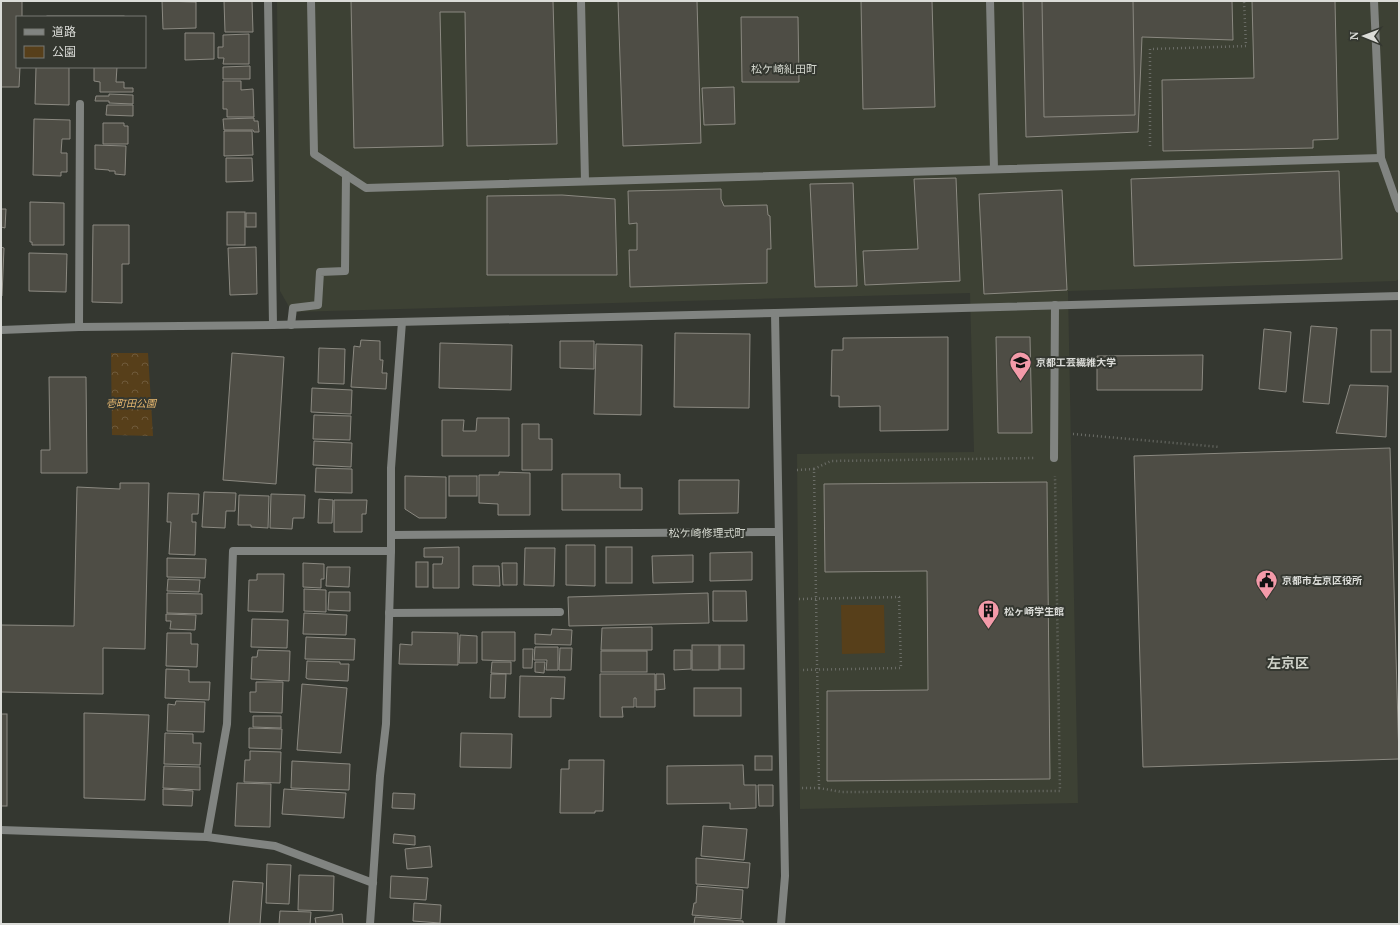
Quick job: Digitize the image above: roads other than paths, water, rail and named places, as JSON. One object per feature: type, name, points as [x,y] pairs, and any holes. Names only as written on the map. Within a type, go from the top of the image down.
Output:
[{"type":"street","points":[[268,1],[274,325]]},
{"type":"street","points":[[311,1],[314,154],[366,188],[1381,158]]},
{"type":"street","points":[[580,1],[585,181]]},
{"type":"street","points":[[990,1],[994,169]]},
{"type":"street","points":[[1374,1],[1381,158],[1399,209]]},
{"type":"street","points":[[79,327],[80,104]]},
{"type":"street","points":[[291,325],[293,308],[318,305],[320,272],[345,271],[346,175]]},
{"type":"street","points":[[1,330],[79,327],[291,325],[1399,296]]},
{"type":"street","points":[[1054,458],[1055,305]]},
{"type":"street","points":[[775,313],[785,876],[781,924]]},
{"type":"street","points":[[370,924],[380,776],[386,724],[392,551],[391,468],[402,322]]},
{"type":"street","points":[[392,536],[778,532]]},
{"type":"street","points":[[207,837],[227,724],[233,551],[392,551]]},
{"type":"street","points":[[389,613],[560,612]]},
{"type":"street","points":[[1,830],[207,837],[275,846],[373,882]]},
{"type":"place","name":"京都工芸繊維大学","points":[[1021,382]]},
{"type":"place","name":"京都市左京区役所","points":[[1266,600]]},
{"type":"place","name":"松ヶ崎学生館","points":[[988,630]]},
{"type":"district","name":"松ケ崎糺田町","points":[[784,69]]},
{"type":"district","name":"松ケ崎修理式町","points":[[707,533]]},
{"type":"district","name":"左京区","points":[[1288,663]]},
{"type":"park label","name":"壱町田公園","points":[[131,403]]}]
